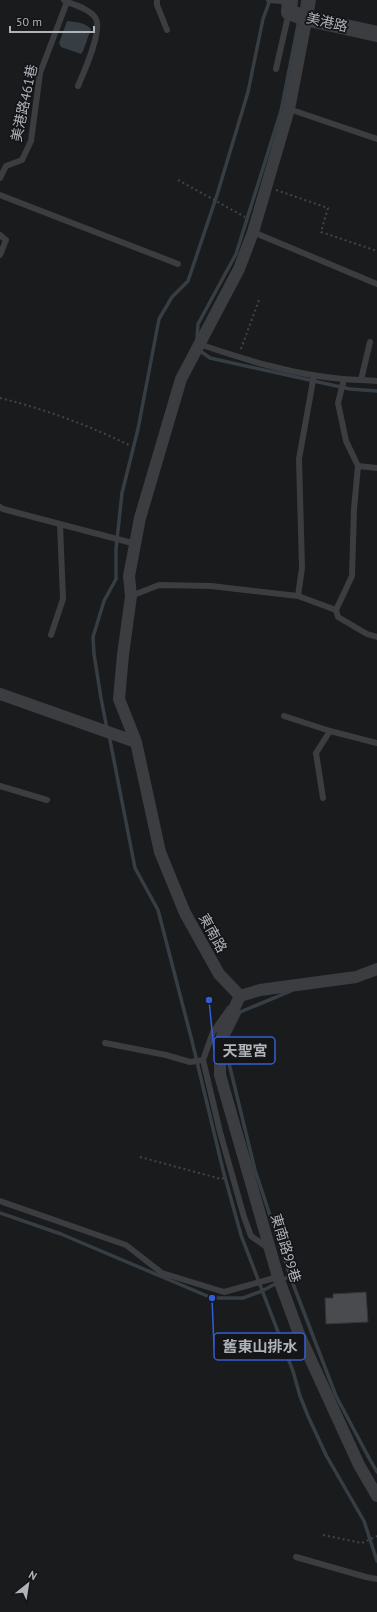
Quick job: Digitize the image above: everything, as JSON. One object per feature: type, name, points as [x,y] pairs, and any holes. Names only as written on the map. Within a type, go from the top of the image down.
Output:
[{"type":"street","name":"東南路","points":[[240,996],[219,974],[185,913],[160,852],[136,742],[119,699],[122,655],[130,596],[129,576],[140,518],[181,379],[239,270],[254,227],[288,109],[305,18],[310,0]]},
{"type":"street","name":"美港路","points":[[288,4],[305,18],[377,34]]},
{"type":"street","points":[[0,694],[136,742]]},
{"type":"street","points":[[240,996],[260,990],[356,977],[377,969]]},
{"type":"street","name":"東南路99巷","points":[[240,996],[223,1032],[220,1047],[220,1075],[278,1276],[298,1334],[359,1465],[377,1496]]},
{"type":"lane","points":[[157,0],[167,30]]},
{"type":"lane","points":[[270,0],[288,4],[276,69]]},
{"type":"lane","points":[[66,1],[90,13],[96,19],[98,34],[78,86]]},
{"type":"lane","name":"美港路461巷","points":[[0,178],[6,166],[22,160],[31,140],[40,73],[66,1]]},
{"type":"lane","points":[[288,109],[377,139]]},
{"type":"lane","points":[[0,195],[178,264]]},
{"type":"lane","points":[[254,227],[377,284]]},
{"type":"lane","points":[[0,235],[6,240],[0,256]]},
{"type":"lane","points":[[361,380],[370,342]]},
{"type":"lane","points":[[197,348],[281,369],[344,379],[377,381]]},
{"type":"lane","points":[[298,596],[302,568],[299,459],[314,375]]},
{"type":"lane","points":[[344,379],[338,403],[346,441],[358,466],[354,509],[352,576],[336,610],[338,617],[368,634],[377,637]]},
{"type":"lane","points":[[358,466],[377,468]]},
{"type":"lane","points":[[0,507],[136,544]]},
{"type":"lane","points":[[51,635],[63,599],[60,524]]},
{"type":"lane","points":[[130,596],[159,585],[211,586],[298,596],[336,610]]},
{"type":"lane","points":[[284,716],[330,731],[377,743]]},
{"type":"lane","points":[[323,798],[316,753],[330,731]]},
{"type":"lane","points":[[0,786],[46,800]]},
{"type":"lane","points":[[240,996],[218,1023],[213,1032],[203,1060],[220,1132],[251,1236],[270,1248]]},
{"type":"lane","points":[[104,1043],[166,1055],[190,1062],[203,1060]]},
{"type":"lane","points":[[0,1201],[126,1245],[162,1273],[224,1292],[278,1276]]},
{"type":"lane","points":[[296,1557],[377,1579]]},
{"type":"path","points":[[178,180],[254,227]]},
{"type":"path","points":[[266,186],[328,208],[321,232],[377,251]]},
{"type":"path","points":[[238,358],[258,300]]},
{"type":"path","points":[[0,398],[21,403],[99,430],[131,446]]},
{"type":"path","points":[[140,1157],[221,1178],[233,1176]]},
{"type":"path","points":[[323,1535],[362,1543],[377,1536]]},
{"type":"shaded area","points":[[67,21],[83,24],[91,29],[81,54],[61,47],[59,43]]},
{"type":"building","points":[[366,1292],[368,1322],[326,1324],[325,1298],[333,1298],[333,1294]]},
{"type":"waterway","points":[[107,729],[94,654],[93,637],[104,601],[116,579],[116,549],[122,493],[138,429],[159,319],[172,297],[188,281],[217,195],[248,92],[263,19],[270,0]]},
{"type":"waterway","points":[[301,12],[303,0]]},
{"type":"waterway","points":[[197,338],[198,324],[236,254],[281,111],[299,20]]},
{"type":"waterway","points":[[199,350],[210,358],[350,389],[377,391]]},
{"type":"waterway","points":[[109,735],[135,868],[158,910],[192,1041],[223,1170],[241,1235],[293,1371],[300,1396],[308,1416],[326,1455],[364,1521],[377,1561]]},
{"type":"waterway","points":[[227,1038],[240,1012],[291,991]]},
{"type":"waterway","points":[[225,1047],[255,1170],[290,1276],[336,1396],[377,1472]]},
{"type":"waterway","points":[[0,1213],[61,1234],[212,1298],[243,1298],[262,1291],[290,1276]]},
{"type":"place","name":"天聖宮","points":[[209,1000]]},
{"type":"place","name":"舊東山排水","points":[[212,1298]]}]
